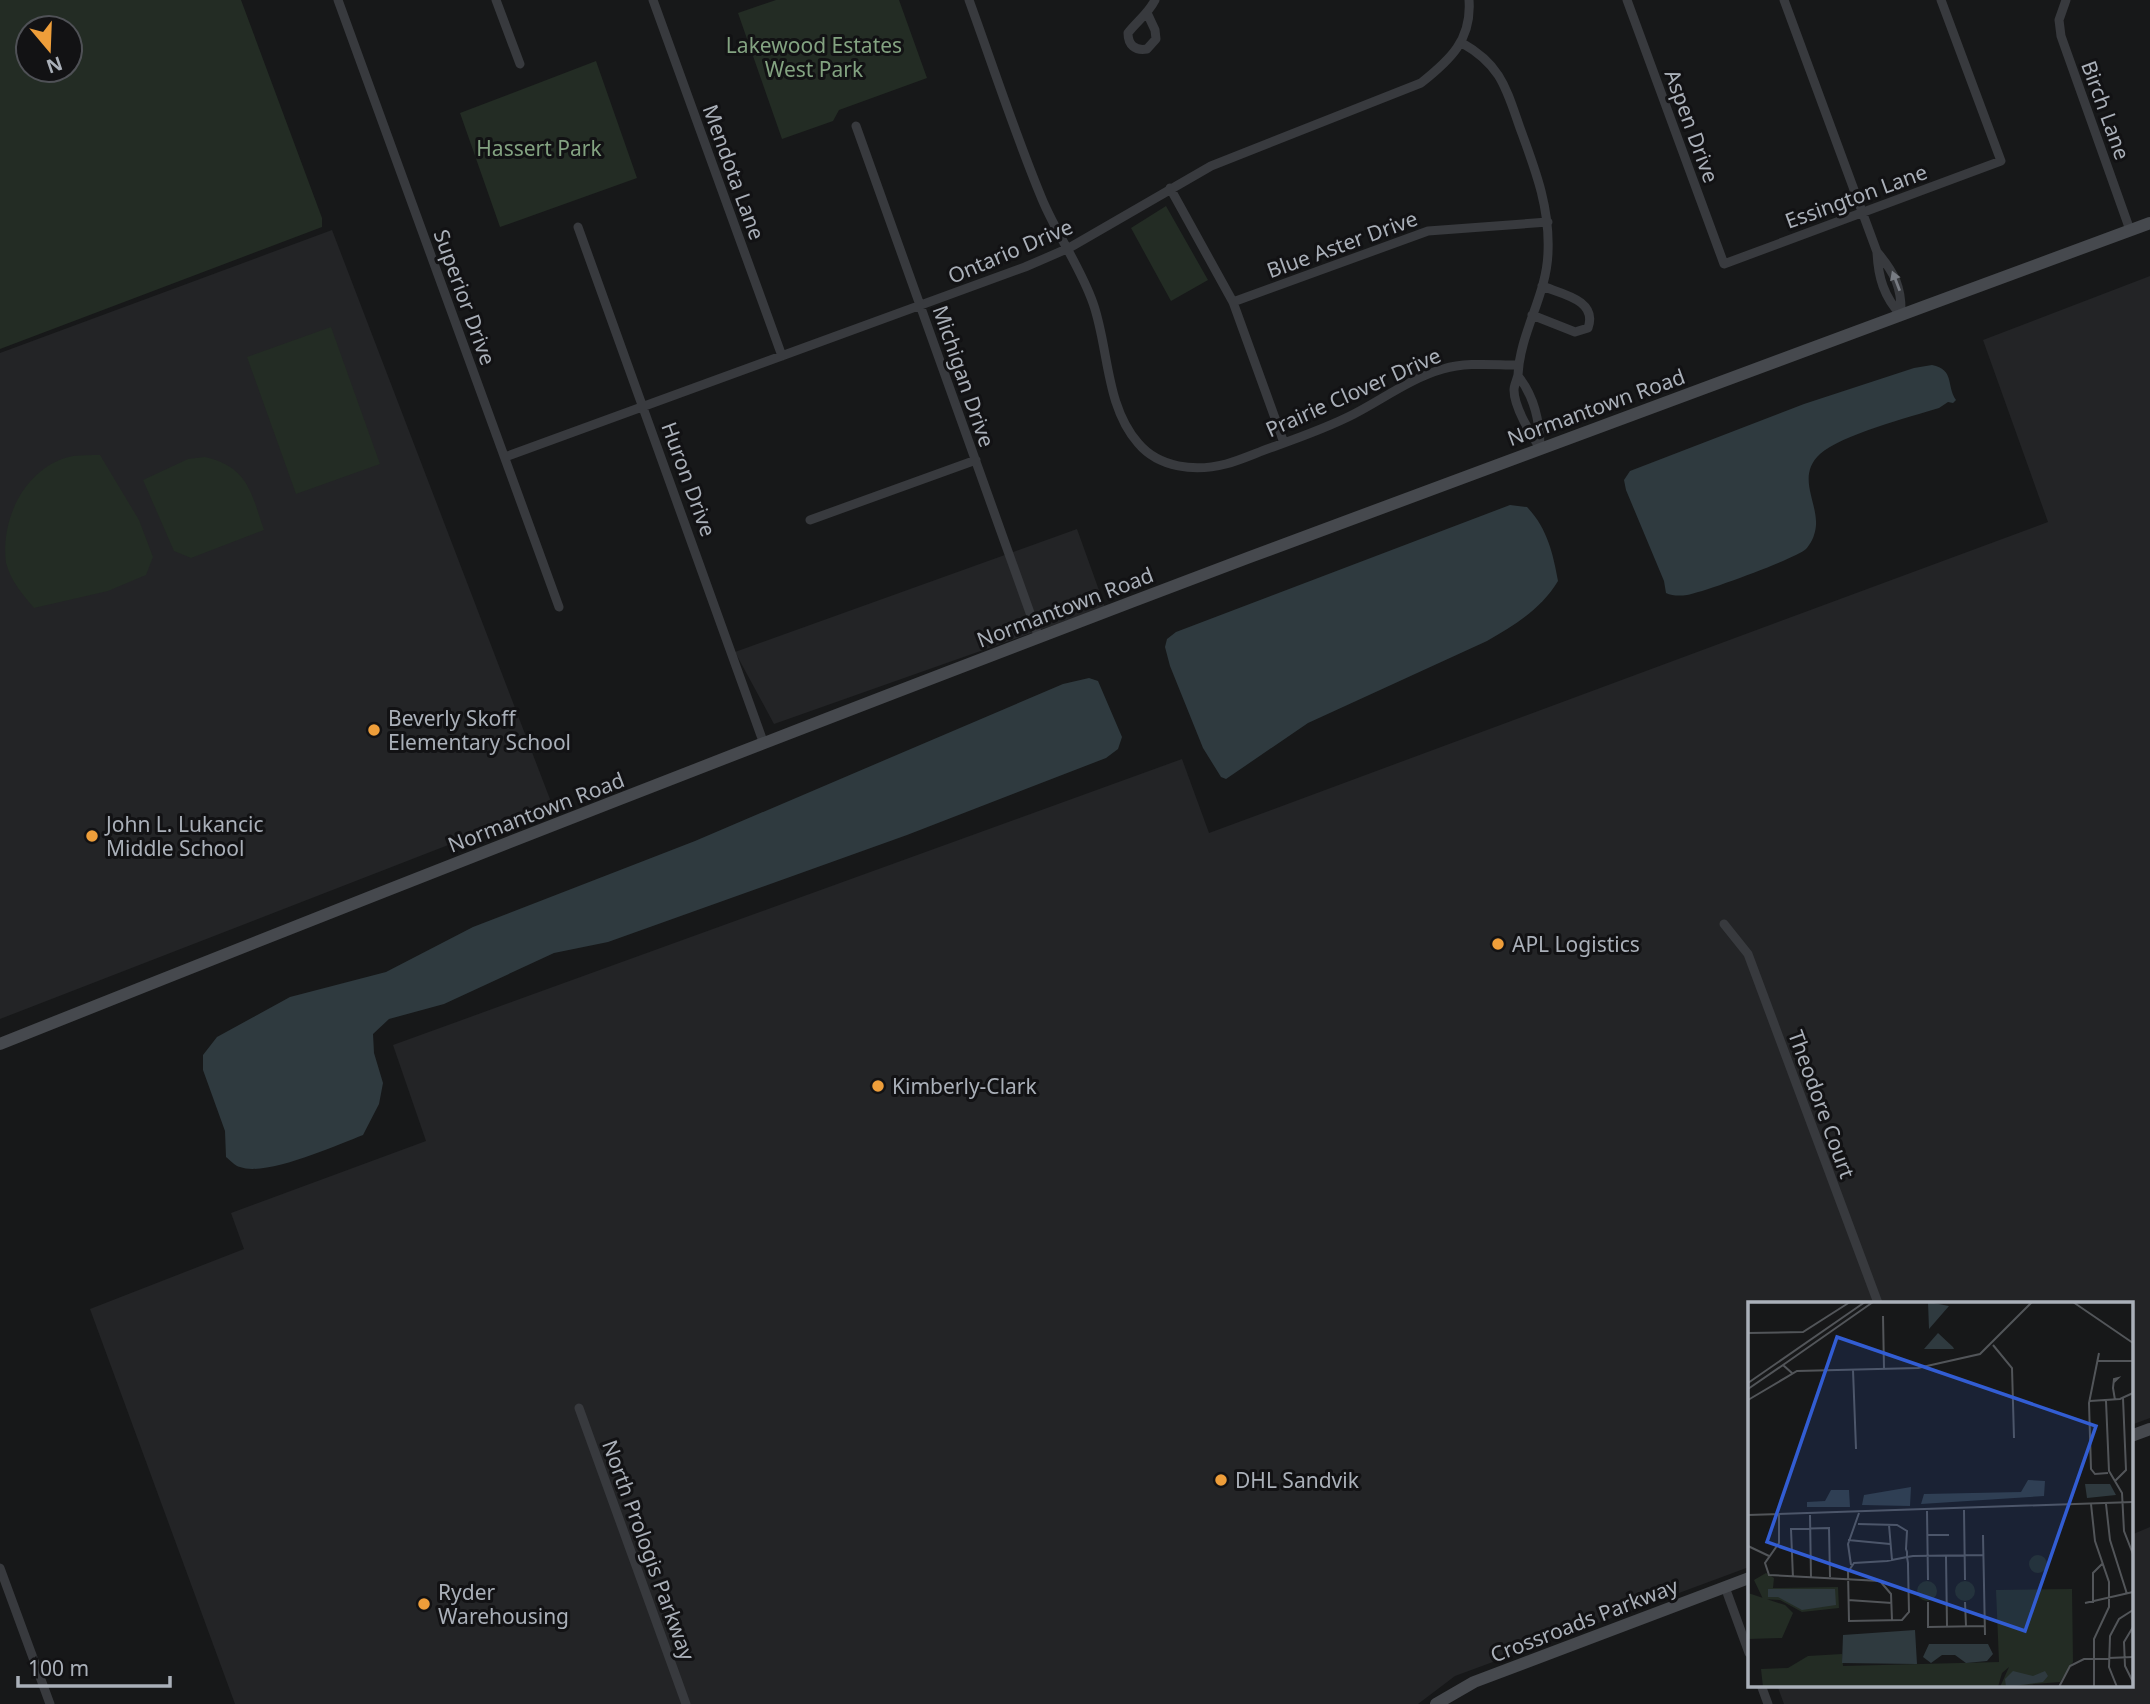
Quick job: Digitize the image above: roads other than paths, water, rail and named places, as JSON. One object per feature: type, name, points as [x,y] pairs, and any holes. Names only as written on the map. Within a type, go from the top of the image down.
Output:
[{"type":"street","name":"Superior Drive","points":[[338,0],[559,607]]},
{"type":"street","points":[[496,0],[520,64]]},
{"type":"street","name":"Mendota Lane","points":[[653,0],[782,356]]},
{"type":"street","points":[[969,0],[1040,193],[1069,248]]},
{"type":"street","points":[[1148,15],[1155,0]]},
{"type":"street","name":"Ontario Drive","points":[[505,457],[1025,267],[1069,248],[1170,188],[1223,161],[1421,83],[1443,65],[1462,43],[1470,12],[1469,0]]},
{"type":"street","name":"Aspen Drive","points":[[1627,0],[1724,264]]},
{"type":"street","points":[[1784,0],[1877,252],[1878,272],[1888,301],[1900,315]]},
{"type":"street","name":"Essington Lane","points":[[1724,264],[2001,161],[1941,0]]},
{"type":"street","name":"Birch Lane","points":[[2066,0],[2059,20],[2061,36],[2130,230]]},
{"type":"street","points":[[1462,43],[1480,54],[1495,68],[1507,91],[1543,192],[1548,222],[1548,254],[1542,286],[1522,341],[1514,390],[1527,428],[1540,449]]},
{"type":"street","name":"Michigan Drive","points":[[856,126],[1039,638]]},
{"type":"street","points":[[1170,188],[1233,302],[1284,443]]},
{"type":"street","name":"Blue Aster Drive","points":[[1233,302],[1428,231],[1548,222]]},
{"type":"street","name":"Normantown Road","points":[[0,1044],[1039,638],[2150,223]]},
{"type":"street","name":"Huron Drive","points":[[578,227],[764,744]]},
{"type":"street","name":"Prairie Clover Drive","points":[[1069,248],[1094,306],[1117,406],[1138,444],[1164,463],[1201,468],[1226,464],[1353,415],[1423,376],[1444,368],[1465,365],[1517,365]]},
{"type":"street","points":[[1877,252],[1891,268],[1902,296],[1900,315]]},
{"type":"street","points":[[1532,315],[1575,332],[1588,328],[1591,320],[1590,312],[1584,303],[1542,286]]},
{"type":"street","points":[[1518,376],[1528,388],[1540,423],[1540,449]]},
{"type":"street","points":[[810,520],[976,460]]},
{"type":"street","name":"Theodore Court","points":[[1724,924],[1748,954],[1878,1302]]},
{"type":"street","name":"North Prologis Parkway","points":[[579,1408],[686,1704]]},
{"type":"street","points":[[2132,1436],[2150,1429]]},
{"type":"street","points":[[0,1568],[50,1704]]},
{"type":"street","name":"Crossroads Parkway","points":[[1436,1704],[1474,1682],[1748,1578]]},
{"type":"street","points":[[1725,1587],[1748,1650]]},
{"type":"street","points":[[1761,1686],[1768,1704]]},
{"type":"place","name":"Beverly Skoff Elementary School","points":[[374,730]]},
{"type":"place","name":"John L. Lukancic Middle School","points":[[92,836]]},
{"type":"place","name":"APL Logistics","points":[[1498,944]]},
{"type":"place","name":"Kimberly-Clark","points":[[878,1086]]},
{"type":"place","name":"DHL Sandvik","points":[[1221,1480]]},
{"type":"place","name":"Ryder Warehousing","points":[[424,1604]]},
{"type":"park label","name":"Lakewood Estates West Park","points":[[814,57]]},
{"type":"park label","name":"Hassert Park","points":[[539,148]]}]
